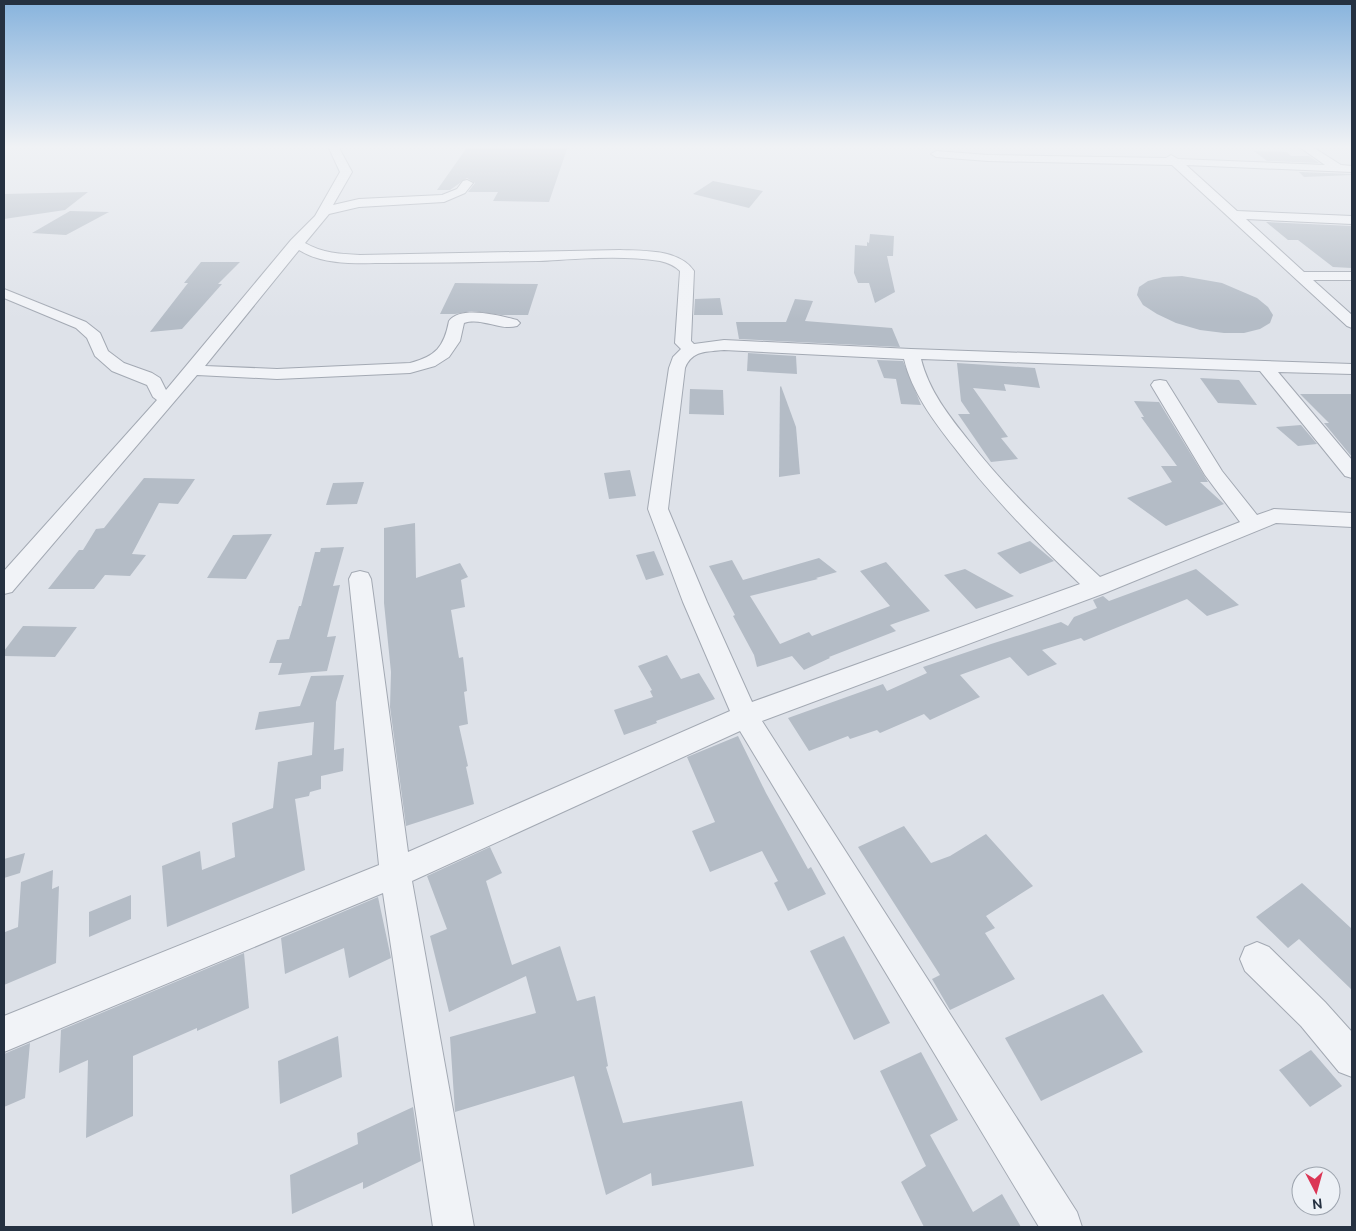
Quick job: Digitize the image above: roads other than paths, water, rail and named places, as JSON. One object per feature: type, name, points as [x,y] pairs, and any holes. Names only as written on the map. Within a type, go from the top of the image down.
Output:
[{"type":"street","points":[[4,586],[193,370],[296,243],[320,218],[328,203]]},
{"type":"street","points":[[324,211],[357,203]]},
{"type":"street","points":[[1221,203],[1352,322]]},
{"type":"street","points":[[1234,215],[1352,220]]},
{"type":"street","points":[[296,243],[304,249],[324,255],[351,258],[460,259],[605,254],[650,256],[676,261],[684,266],[687,271],[683,343],[691,349]]},
{"type":"street","points":[[1301,276],[1352,276]]},
{"type":"street","points":[[4,293],[81,325],[94,336],[101,353],[118,367],[146,376],[154,382],[159,393],[167,398]]},
{"type":"street","points":[[193,370],[277,374],[410,368],[426,364],[441,357],[450,348],[455,339],[457,321],[461,319],[478,317],[512,323]]},
{"type":"street","points":[[1062,1227],[745,716],[694,602],[658,509],[677,368],[681,357],[691,349],[724,345],[911,354],[1352,369]]},
{"type":"street","points":[[911,354],[924,391],[965,448],[1021,514],[1097,587]]},
{"type":"street","points":[[1265,366],[1352,472]]},
{"type":"street","points":[[1160,386],[1226,492],[1238,509],[1254,524]]},
{"type":"street","points":[[4,1034],[395,873],[745,716],[1097,587],[1274,516],[1352,520]]},
{"type":"street","points":[[360,579],[395,873],[454,1227]]},
{"type":"street","points":[[1257,958],[1313,1014],[1352,1059]]}]
